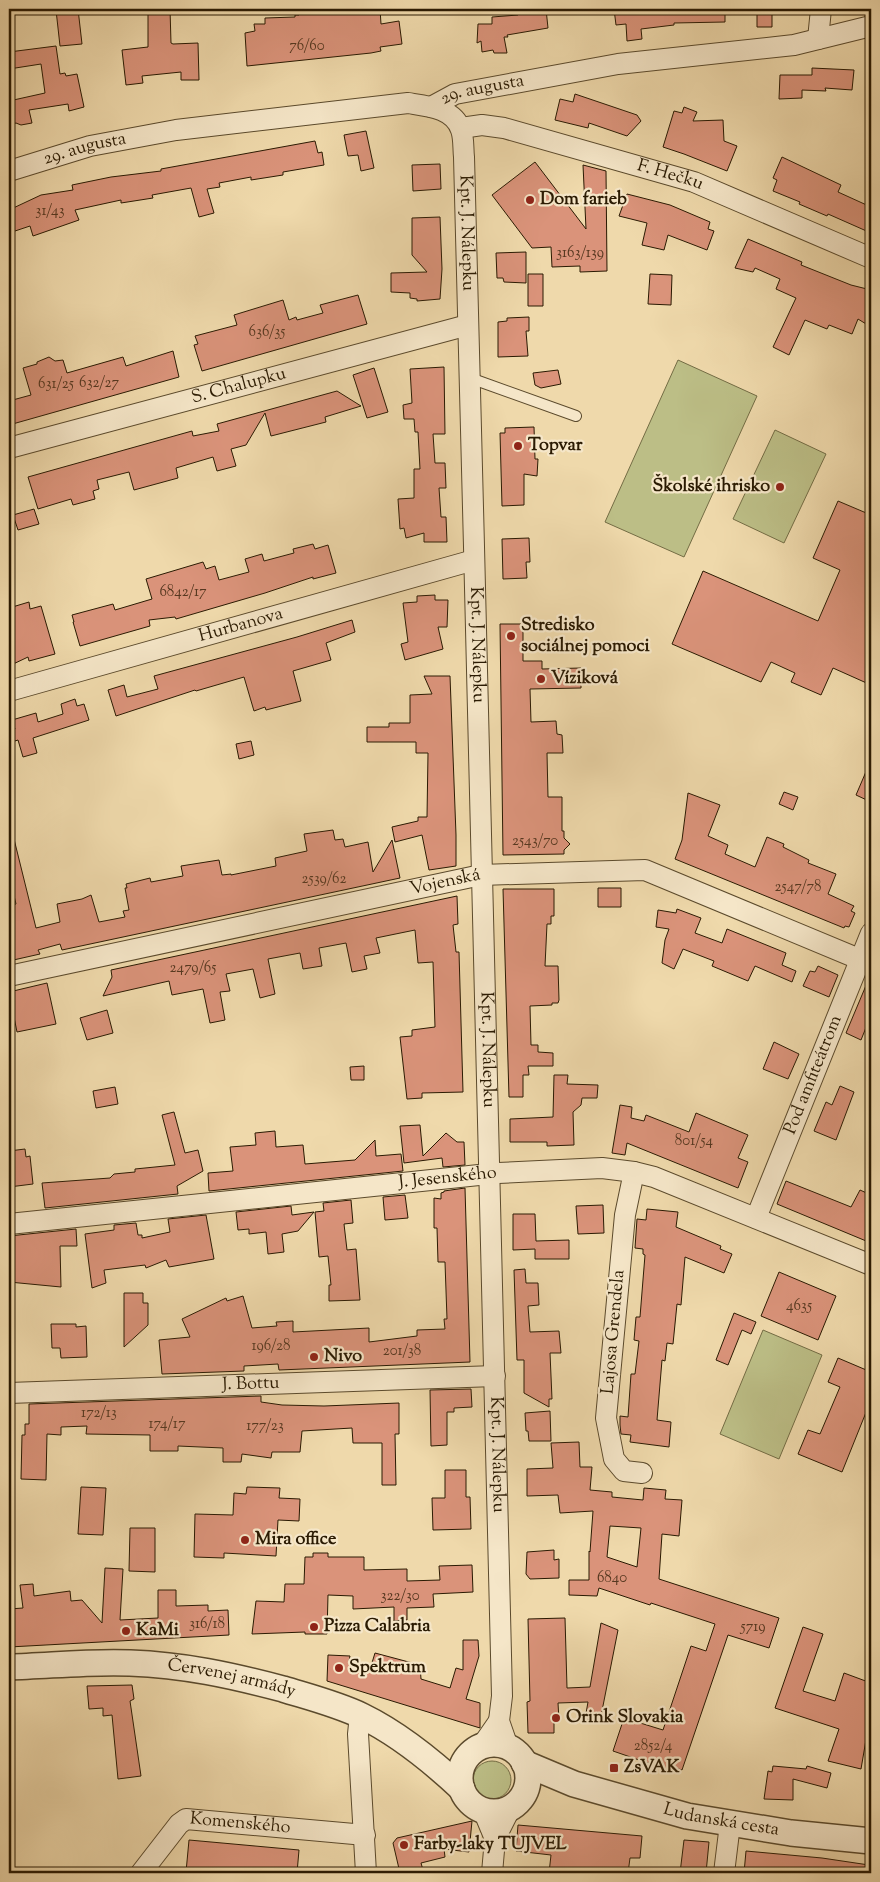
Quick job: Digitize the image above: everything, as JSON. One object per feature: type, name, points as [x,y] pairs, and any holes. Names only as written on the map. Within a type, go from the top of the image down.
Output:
[{"type":"street","points":[[818,39],[821,9]]},
{"type":"street","name":"29. augusta","points":[[9,171],[90,146],[176,130],[408,103],[431,107],[455,94],[618,64],[794,45],[871,26]]},
{"type":"street","points":[[431,107],[450,114],[461,128]]},
{"type":"street","name":"F. Hečku","points":[[461,128],[482,125],[504,128],[694,182],[871,258]]},
{"type":"street","name":"Kpt. J. Nálepku","points":[[461,128],[464,157],[481,875],[487,1023],[502,1696],[499,1721],[475,1752]]},
{"type":"street","name":"S. Chalupku","points":[[9,448],[468,325]]},
{"type":"street","name":"Hurbanova","points":[[9,691],[474,560]]},
{"type":"street","name":"Vojenská","points":[[9,976],[481,875],[645,870],[866,961]]},
{"type":"street","name":"Pod amfiteátrom","points":[[756,1218],[866,961],[871,933]]},
{"type":"street","name":"J. Jesenského","points":[[9,1224],[489,1174],[602,1168],[634,1172],[654,1178],[871,1265]]},
{"type":"street","name":"Lajosa Grendela","points":[[634,1172],[625,1215],[606,1418],[614,1459],[624,1471],[642,1473]]},
{"type":"street","name":"J. Bottu","points":[[9,1393],[495,1376]]},
{"type":"street","name":"Červenej armády","points":[[9,1667],[128,1662],[179,1666],[228,1675],[311,1697],[360,1715],[385,1729],[435,1764],[462,1789]]},
{"type":"street","points":[[360,1715],[358,1734],[366,1873]]},
{"type":"street","name":"Kpt. J. Nálepku","points":[[499,1721],[516,1755]]},
{"type":"street","points":[[435,1764],[497,1745],[516,1755],[528,1776],[518,1800],[495,1839],[492,1873]]},
{"type":"street","points":[[475,1752],[461,1772],[462,1789],[472,1804],[483,1810],[496,1812],[518,1800]]},
{"type":"street","name":"Ludanská cesta","points":[[516,1755],[574,1784],[675,1813],[730,1824],[871,1841]]},
{"type":"street","name":"Ludanská cesta","points":[[518,1800],[574,1784]]},
{"type":"street","points":[[483,1810],[495,1839]]},
{"type":"street","name":"Komenského","points":[[142,1873],[179,1824],[186,1819],[365,1835]]},
{"type":"street","points":[[724,1873],[730,1824]]},
{"type":"lane","points":[[470,378],[576,416]]},
{"type":"green space","points":[[678,360],[757,396],[684,557],[605,522]]},
{"type":"green space","name":"Školské ihrisko","points":[[775,430],[826,454],[784,543],[733,519]]},
{"type":"green space","points":[[763,1330],[822,1355],[779,1459],[720,1434]]},
{"type":"green space","points":[[492,1761],[499,1762],[505,1767],[510,1773],[510,1787],[505,1793],[499,1798],[492,1799],[485,1798],[479,1793],[474,1787],[473,1780],[474,1773],[479,1767],[485,1762]]},
{"type":"building","points":[[78,9],[82,44],[60,46],[56,10]]},
{"type":"building","points":[[148,9],[170,9],[171,43],[198,43],[199,80],[181,80],[181,72],[142,76],[143,83],[126,85],[122,50],[148,47]]},
{"type":"building","points":[[298,9],[380,9],[381,24],[399,21],[402,44],[380,47],[381,51],[371,53],[247,66],[245,33],[255,31],[254,24],[265,24],[265,18],[295,17],[295,15],[299,15]]},
{"type":"building","points":[[517,9],[546,9],[548,28],[507,35],[508,37],[504,37],[507,53],[494,53],[493,50],[482,52],[481,41],[477,43],[478,24],[492,24],[492,17],[518,15]]},
{"type":"building","points":[[614,9],[725,9],[725,22],[674,23],[674,25],[641,29],[642,39],[627,41],[626,24],[616,25]]},
{"type":"building","points":[[757,9],[772,9],[772,27],[757,27]]},
{"type":"building","points":[[56,46],[60,74],[65,73],[66,76],[77,74],[84,107],[69,111],[68,104],[29,110],[32,123],[9,125],[9,101],[45,93],[41,64],[9,69],[9,52]]},
{"type":"building","points":[[812,68],[854,70],[852,90],[825,88],[826,91],[802,90],[802,98],[779,99],[780,75],[812,75]]},
{"type":"building","points":[[575,94],[637,115],[641,121],[627,136],[589,123],[588,128],[555,120],[560,99],[573,102]]},
{"type":"building","points":[[684,107],[697,112],[693,121],[723,120],[724,141],[737,146],[727,171],[663,147],[674,111],[682,113]]},
{"type":"building","points":[[366,131],[374,168],[361,171],[358,155],[348,156],[344,135]]},
{"type":"building","points":[[315,141],[318,153],[322,152],[324,165],[283,172],[283,175],[251,180],[251,177],[219,183],[220,187],[207,189],[214,213],[199,217],[191,188],[152,195],[153,198],[121,203],[121,200],[75,210],[79,220],[33,236],[30,226],[9,233],[9,210],[41,195],[73,190],[72,185],[111,177],[161,171],[161,169]]},
{"type":"building","points":[[782,157],[841,185],[838,192],[871,207],[871,233],[828,214],[827,216],[799,204],[800,202],[773,191],[777,180],[773,178]]},
{"type":"building","points":[[535,162],[586,229],[583,165],[606,171],[607,271],[580,272],[580,266],[552,267],[551,247],[532,248],[492,195]]},
{"type":"building","points":[[440,164],[441,189],[413,191],[412,165]]},
{"type":"building","points":[[627,194],[670,205],[710,222],[708,229],[714,231],[707,250],[668,235],[664,250],[642,245],[647,223],[619,216]]},
{"type":"building","points":[[440,217],[442,269],[440,299],[417,301],[417,299],[410,298],[410,293],[391,292],[391,273],[427,272],[412,255],[412,218]]},
{"type":"building","points":[[748,239],[802,262],[801,265],[851,285],[871,290],[871,327],[858,319],[852,334],[829,325],[827,329],[805,320],[789,355],[773,347],[796,298],[776,289],[780,279],[755,268],[753,272],[735,268]]},
{"type":"building","points":[[526,252],[526,283],[504,282],[503,278],[497,278],[496,253]]},
{"type":"building","points":[[528,274],[543,274],[543,306],[528,306]]},
{"type":"building","points":[[650,274],[672,275],[671,305],[648,304]]},
{"type":"building","points":[[358,295],[367,324],[202,371],[194,345],[198,344],[195,336],[237,325],[234,315],[283,300],[289,320],[296,317],[297,320],[323,313],[320,305]]},
{"type":"building","points":[[529,317],[529,331],[526,331],[528,356],[498,357],[498,322],[507,321],[507,318]]},
{"type":"building","points":[[173,351],[179,377],[9,425],[9,401],[31,395],[23,368],[37,364],[37,362],[49,357],[55,361],[63,360],[67,373],[123,357],[126,366]]},
{"type":"building","points":[[444,367],[445,434],[433,434],[435,463],[445,463],[446,488],[439,488],[441,517],[446,517],[447,542],[424,542],[424,533],[406,538],[404,528],[400,529],[398,499],[414,498],[414,469],[420,469],[418,432],[415,432],[414,419],[404,419],[403,405],[412,403],[410,369]]},
{"type":"building","points":[[374,368],[388,412],[367,418],[353,375]]},
{"type":"building","points":[[558,370],[561,384],[541,388],[535,385],[533,373]]},
{"type":"building","points":[[337,391],[361,406],[325,417],[326,422],[271,436],[265,413],[246,445],[231,449],[236,466],[217,471],[213,457],[176,468],[178,478],[134,490],[129,472],[97,480],[99,489],[93,491],[95,499],[73,505],[71,499],[38,509],[28,477],[192,431],[193,436],[219,431],[217,424]]},
{"type":"building","points":[[534,427],[535,459],[538,459],[537,476],[524,474],[524,505],[502,506],[500,433],[505,433],[505,428]]},
{"type":"building","points":[[838,501],[871,515],[871,685],[833,668],[821,695],[791,682],[795,673],[771,662],[761,682],[672,644],[703,571],[818,621],[840,570],[813,558]]},
{"type":"building","points":[[34,509],[39,524],[18,530],[13,515]]},
{"type":"building","points":[[529,538],[530,562],[526,562],[527,578],[503,579],[502,539]]},
{"type":"building","points":[[313,544],[315,549],[328,545],[336,573],[313,579],[313,577],[176,619],[175,617],[149,620],[150,626],[80,646],[72,615],[113,604],[115,610],[152,599],[146,579],[203,562],[206,569],[215,566],[219,580],[249,572],[245,559],[262,554],[264,561],[294,553],[293,549]]},
{"type":"building","points":[[435,595],[435,600],[448,600],[447,627],[438,627],[443,649],[405,660],[401,644],[408,642],[403,603],[417,602],[417,596]]},
{"type":"building","points":[[29,602],[30,609],[41,606],[55,654],[29,661],[28,657],[9,666],[9,608]]},
{"type":"building","points":[[352,620],[355,632],[326,643],[331,660],[293,671],[301,701],[266,710],[265,707],[254,711],[244,677],[195,690],[116,716],[108,690],[124,685],[127,697],[158,689],[154,676]]},
{"type":"building","points":[[500,624],[523,624],[523,661],[542,661],[542,669],[581,668],[581,688],[530,689],[531,722],[556,721],[557,734],[562,735],[563,753],[547,753],[548,797],[562,797],[562,831],[564,831],[564,838],[570,844],[564,850],[564,854],[503,855]]},
{"type":"building","points":[[424,676],[450,676],[456,835],[456,866],[429,870],[422,835],[395,842],[392,827],[418,821],[418,817],[427,817],[428,753],[416,753],[416,742],[367,742],[367,727],[389,727],[389,723],[410,723],[410,695],[432,694]]},
{"type":"building","points":[[75,699],[77,706],[84,704],[89,720],[33,738],[37,753],[23,757],[18,740],[15,741],[11,730],[15,729],[12,720],[36,713],[38,722],[63,714],[61,704]]},
{"type":"building","points":[[251,741],[254,755],[239,759],[236,744]]},
{"type":"building","points":[[871,760],[871,802],[856,795]]},
{"type":"building","points":[[784,792],[798,797],[793,810],[779,804]]},
{"type":"building","points":[[688,793],[720,805],[708,836],[728,845],[725,854],[755,867],[767,837],[784,844],[783,847],[809,860],[808,863],[836,874],[828,894],[854,906],[851,911],[855,913],[849,927],[845,926],[844,928],[675,859],[682,840]]},
{"type":"building","points":[[333,830],[335,840],[343,839],[345,847],[368,842],[373,872],[392,840],[400,878],[62,950],[60,944],[38,950],[40,954],[9,961],[9,937],[14,936],[9,906],[16,904],[9,875],[9,839],[14,839],[36,928],[60,922],[57,904],[82,899],[91,895],[99,922],[125,917],[123,911],[129,910],[126,884],[150,878],[151,882],[183,876],[181,866],[219,860],[222,875],[276,866],[275,858],[307,851],[304,834]]},
{"type":"building","points":[[598,888],[621,888],[621,907],[598,907]]},
{"type":"building","points":[[503,889],[554,889],[554,916],[551,916],[551,924],[547,924],[545,966],[558,966],[559,1000],[558,1003],[552,1003],[552,1005],[530,1006],[531,1045],[538,1045],[538,1052],[553,1053],[553,1066],[528,1066],[529,1075],[523,1075],[523,1097],[509,1097]]},
{"type":"building","points":[[457,896],[458,924],[453,925],[456,952],[459,952],[463,1092],[422,1093],[422,1098],[407,1099],[400,1037],[412,1036],[412,1030],[435,1027],[433,962],[418,963],[415,930],[376,938],[380,953],[364,956],[367,969],[352,972],[346,943],[319,948],[322,966],[303,969],[300,953],[268,959],[275,994],[260,998],[253,969],[226,974],[230,991],[220,992],[225,1020],[210,1023],[203,989],[172,995],[169,981],[103,996],[112,977],[111,970]]},
{"type":"building","points":[[677,909],[701,918],[695,933],[722,943],[727,929],[786,953],[782,965],[796,971],[792,982],[755,966],[748,981],[712,966],[714,961],[683,949],[674,969],[662,963],[665,940],[669,929],[656,927],[658,910],[676,913]]},
{"type":"building","points":[[818,966],[838,975],[829,997],[803,986],[810,971],[815,972]]},
{"type":"building","points":[[870,976],[871,1015],[861,1040],[846,1033]]},
{"type":"building","points":[[47,983],[56,1024],[17,1032],[9,992]]},
{"type":"building","points":[[107,1010],[113,1033],[87,1040],[80,1018]]},
{"type":"building","points":[[774,1042],[799,1054],[788,1079],[763,1069]]},
{"type":"building","points":[[364,1066],[364,1080],[351,1080],[350,1067]]},
{"type":"building","points":[[554,1075],[568,1075],[567,1084],[598,1085],[597,1098],[582,1098],[581,1105],[573,1112],[574,1145],[547,1146],[547,1142],[510,1142],[510,1119],[553,1117]]},
{"type":"building","points":[[840,1086],[854,1092],[836,1140],[814,1131],[826,1102],[832,1105]]},
{"type":"building","points":[[115,1087],[118,1104],[96,1108],[93,1091]]},
{"type":"building","points":[[620,1105],[632,1107],[631,1118],[644,1121],[646,1115],[689,1132],[696,1113],[748,1135],[738,1158],[748,1162],[738,1188],[627,1143],[625,1155],[612,1153]]},
{"type":"building","points":[[174,1112],[185,1153],[198,1150],[203,1171],[177,1186],[178,1194],[45,1208],[42,1183],[110,1178],[114,1174],[135,1172],[135,1169],[175,1165],[162,1115]]},
{"type":"building","points":[[420,1125],[423,1156],[446,1133],[457,1142],[464,1142],[465,1165],[443,1167],[442,1158],[404,1163],[400,1126]]},
{"type":"building","points":[[275,1131],[276,1147],[303,1145],[305,1164],[355,1160],[375,1140],[376,1156],[401,1154],[403,1171],[209,1191],[208,1173],[233,1171],[230,1147],[256,1145],[255,1133]]},
{"type":"building","points":[[25,1149],[26,1157],[30,1156],[33,1184],[9,1187],[9,1151]]},
{"type":"building","points":[[786,1181],[851,1207],[860,1190],[871,1195],[871,1243],[777,1204]]},
{"type":"building","points":[[465,1188],[470,1362],[279,1370],[278,1364],[244,1366],[244,1371],[162,1374],[159,1340],[190,1337],[182,1319],[226,1298],[227,1301],[243,1296],[252,1328],[277,1326],[276,1322],[293,1321],[293,1332],[369,1328],[369,1342],[417,1336],[417,1330],[445,1329],[444,1319],[447,1319],[445,1262],[438,1262],[437,1228],[434,1228],[434,1198],[441,1199],[441,1193],[444,1191]]},
{"type":"building","points":[[405,1195],[408,1218],[385,1220],[383,1197]]},
{"type":"building","points":[[351,1200],[353,1223],[344,1224],[347,1250],[356,1249],[360,1300],[329,1301],[329,1285],[331,1285],[328,1256],[319,1257],[315,1212],[324,1211],[323,1203]]},
{"type":"building","points":[[603,1205],[604,1233],[578,1234],[576,1206]]},
{"type":"building","points":[[291,1206],[292,1215],[314,1212],[298,1231],[282,1234],[284,1252],[268,1254],[266,1232],[249,1234],[249,1229],[238,1230],[236,1212]]},
{"type":"building","points":[[647,1209],[678,1212],[676,1227],[721,1246],[720,1249],[732,1254],[724,1273],[685,1257],[681,1305],[677,1304],[673,1344],[667,1343],[665,1361],[662,1360],[657,1420],[671,1422],[669,1447],[630,1442],[631,1435],[621,1434],[620,1425],[620,1416],[628,1417],[631,1374],[635,1374],[639,1341],[634,1340],[636,1317],[640,1317],[645,1255],[643,1254],[643,1249],[635,1248],[637,1219],[646,1220]]},
{"type":"building","points":[[513,1214],[535,1214],[536,1241],[569,1240],[569,1259],[535,1259],[535,1249],[513,1250]]},
{"type":"building","points":[[206,1215],[214,1259],[169,1267],[166,1260],[146,1268],[145,1265],[104,1270],[106,1283],[92,1288],[85,1234],[114,1230],[114,1225],[136,1223],[138,1235],[142,1235],[142,1238],[170,1232],[168,1219]]},
{"type":"building","points":[[76,1229],[77,1246],[60,1246],[61,1287],[9,1282],[9,1236]]},
{"type":"building","points":[[525,1269],[526,1283],[538,1283],[539,1305],[528,1306],[530,1332],[559,1331],[561,1353],[550,1353],[552,1399],[549,1399],[549,1407],[524,1393],[524,1360],[517,1360],[514,1270]]},
{"type":"building","points":[[779,1272],[836,1296],[818,1340],[761,1316]]},
{"type":"building","points":[[124,1293],[143,1293],[143,1303],[148,1303],[148,1325],[124,1347]]},
{"type":"building","points":[[734,1313],[756,1322],[751,1334],[742,1330],[728,1365],[716,1360]]},
{"type":"building","points":[[51,1324],[76,1324],[76,1327],[86,1326],[87,1357],[61,1358],[60,1348],[52,1348]]},
{"type":"building","points":[[838,1358],[871,1372],[871,1400],[842,1472],[798,1454],[808,1430],[820,1434],[840,1387],[828,1382]]},
{"type":"building","points":[[471,1389],[472,1407],[454,1408],[454,1412],[447,1412],[447,1445],[431,1446],[430,1390]]},
{"type":"building","points":[[261,1396],[261,1402],[282,1405],[324,1406],[399,1403],[399,1434],[395,1434],[396,1485],[382,1485],[382,1443],[353,1443],[352,1428],[302,1431],[300,1452],[272,1452],[271,1458],[242,1454],[241,1462],[223,1462],[223,1448],[178,1446],[178,1451],[150,1451],[150,1435],[86,1434],[87,1426],[61,1427],[61,1435],[47,1434],[46,1480],[21,1479],[22,1435],[25,1435],[25,1424],[29,1424],[29,1404]]},
{"type":"building","points":[[550,1411],[551,1441],[529,1441],[528,1431],[526,1431],[525,1413]]},
{"type":"building","points":[[579,1442],[580,1467],[592,1467],[590,1490],[612,1492],[612,1497],[643,1500],[644,1488],[666,1490],[665,1499],[682,1500],[679,1536],[662,1534],[659,1579],[779,1618],[769,1648],[728,1635],[682,1770],[675,1768],[674,1772],[613,1751],[624,1718],[663,1730],[691,1646],[706,1651],[715,1624],[599,1588],[597,1596],[569,1595],[569,1580],[589,1580],[589,1551],[593,1511],[560,1513],[558,1495],[527,1496],[527,1469],[553,1468],[551,1443]],"holes":[[[610,1526],[641,1528],[637,1567],[607,1557]]]},
{"type":"building","points":[[445,1470],[466,1470],[466,1497],[470,1497],[471,1529],[433,1530],[432,1498],[445,1498]]},
{"type":"building","points":[[81,1487],[106,1488],[103,1535],[78,1534]]},
{"type":"building","points":[[247,1487],[280,1488],[279,1498],[300,1499],[299,1521],[278,1520],[276,1556],[224,1553],[224,1558],[194,1557],[195,1514],[233,1515],[234,1493],[246,1494]]},
{"type":"building","points":[[130,1528],[155,1528],[155,1572],[129,1571]]},
{"type":"building","points":[[554,1550],[554,1560],[559,1559],[559,1578],[530,1579],[526,1574],[527,1552]]},
{"type":"building","points":[[313,1553],[328,1553],[328,1557],[364,1557],[364,1570],[407,1569],[407,1581],[440,1580],[439,1566],[472,1565],[473,1592],[433,1594],[434,1607],[407,1608],[407,1620],[394,1621],[394,1607],[353,1609],[353,1596],[328,1595],[327,1634],[305,1634],[305,1632],[252,1634],[256,1601],[284,1602],[285,1584],[304,1584],[305,1557],[313,1557]]},
{"type":"building","points":[[105,1568],[123,1569],[120,1620],[158,1618],[158,1590],[176,1590],[176,1606],[208,1605],[208,1611],[228,1610],[229,1635],[9,1647],[9,1609],[23,1608],[20,1585],[33,1584],[34,1596],[70,1591],[71,1601],[82,1600],[102,1623]]},
{"type":"building","points":[[565,1618],[567,1688],[590,1687],[601,1623],[618,1630],[600,1721],[585,1719],[588,1702],[558,1703],[559,1720],[554,1720],[554,1733],[528,1733],[527,1702],[530,1701],[528,1619]]},
{"type":"building","points":[[803,1627],[823,1634],[803,1691],[835,1701],[844,1673],[871,1683],[871,1729],[868,1728],[861,1769],[828,1761],[839,1729],[775,1708]]},
{"type":"building","points":[[463,1640],[478,1640],[479,1656],[466,1699],[480,1703],[480,1728],[327,1681],[328,1655],[350,1656],[349,1661],[371,1666],[375,1653],[420,1665],[421,1679],[450,1688],[456,1668],[463,1670]]},
{"type":"building","points":[[132,1685],[134,1699],[130,1701],[141,1776],[118,1779],[112,1715],[103,1716],[103,1708],[89,1709],[87,1686]]},
{"type":"building","points":[[773,1766],[806,1769],[807,1766],[831,1773],[827,1788],[793,1779],[793,1800],[764,1799],[768,1771],[772,1772]]},
{"type":"building","points":[[472,1821],[469,1852],[444,1849],[445,1857],[421,1863],[423,1870],[417,1873],[400,1873],[393,1843],[397,1838]]},
{"type":"building","points":[[518,1825],[642,1836],[640,1858],[630,1858],[628,1873],[549,1873],[551,1855],[516,1851]]},
{"type":"building","points":[[189,1840],[299,1850],[297,1873],[186,1872]]},
{"type":"building","points":[[684,1840],[709,1842],[706,1873],[680,1873]]},
{"type":"building","points":[[746,1851],[822,1858],[869,1865],[868,1873],[744,1873]]},
{"type":"place","name":"Dom farieb","points":[[530,200]]},
{"type":"place","name":"Topvar","points":[[518,446]]},
{"type":"place","name":"Školské ihrisko","points":[[780,487]]},
{"type":"place","name":"Stredisko sociálnej pomoci","points":[[511,636]]},
{"type":"place","name":"Víziková","points":[[541,679]]},
{"type":"place","name":"Nivo","points":[[314,1357]]},
{"type":"place","name":"Mira office","points":[[245,1540]]},
{"type":"place","name":"Pizza Calabria","points":[[314,1627]]},
{"type":"place","name":"KaMi","points":[[126,1631]]},
{"type":"place","name":"Spektrum","points":[[339,1668]]},
{"type":"place","name":"Orink Slovakia","points":[[556,1718]]},
{"type":"place","name":"ZsVAK","points":[[614,1768]]},
{"type":"place","name":"Farby-laky TUJVEL","points":[[404,1845]]}]
